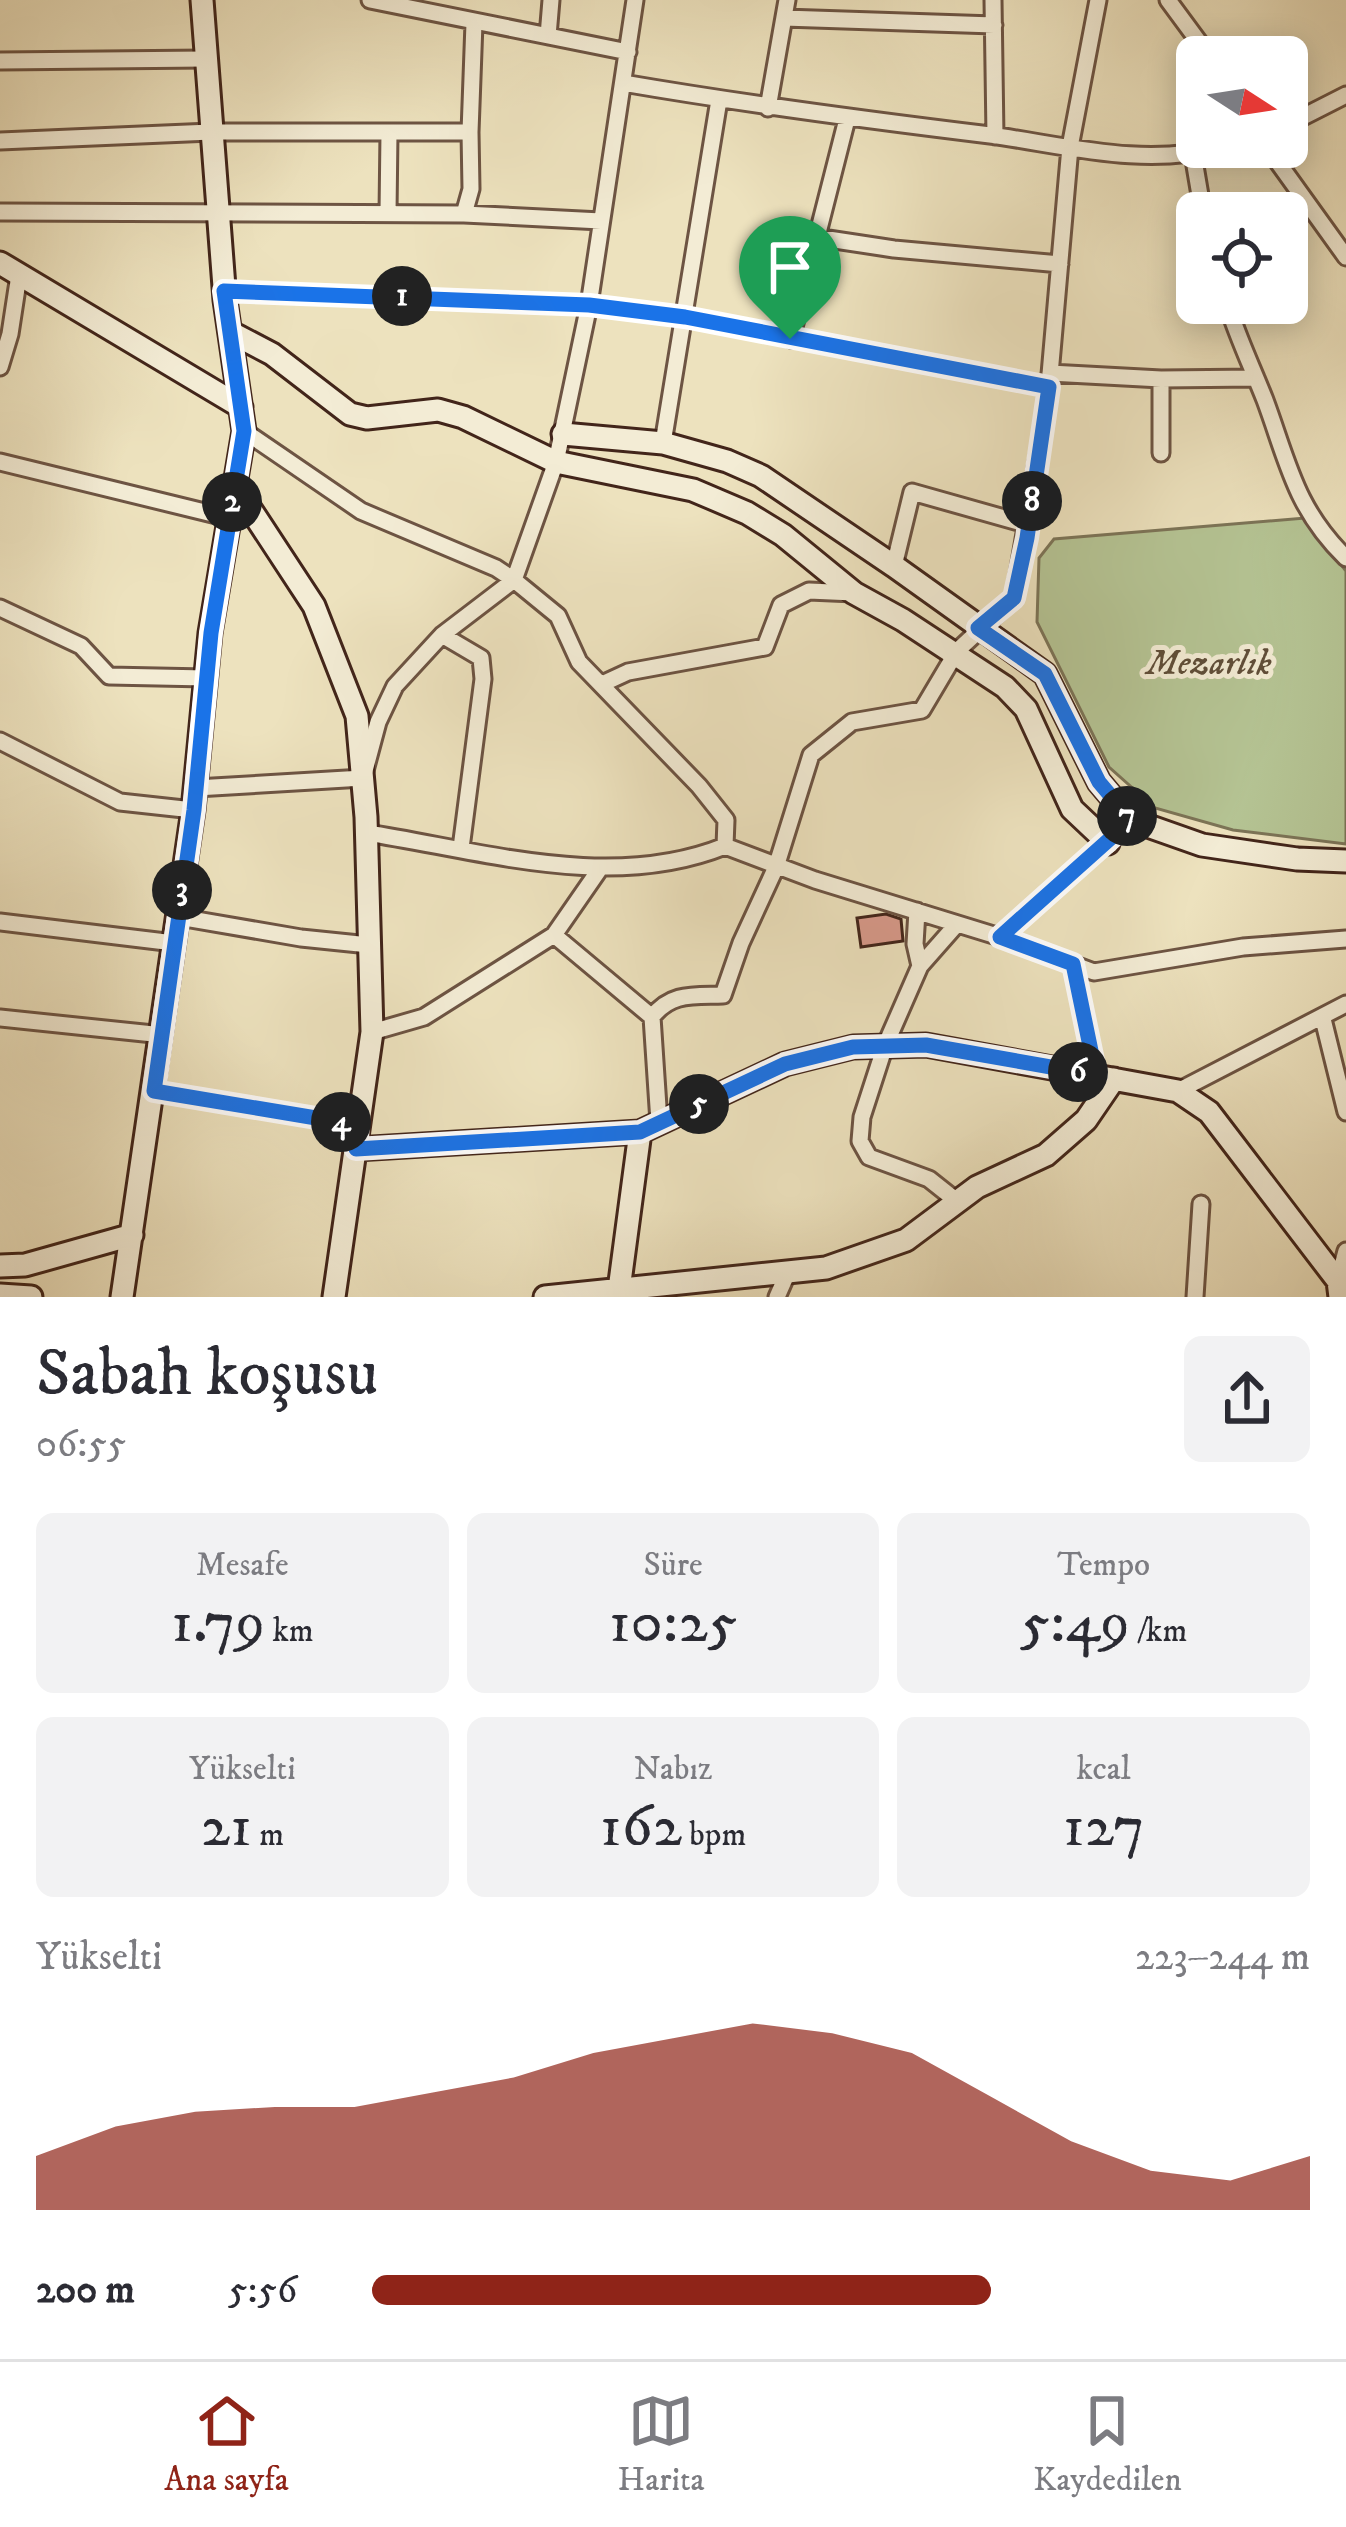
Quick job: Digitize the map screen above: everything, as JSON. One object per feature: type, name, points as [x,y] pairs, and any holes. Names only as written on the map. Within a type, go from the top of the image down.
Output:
[{"type":"street","points":[[122,1297],[163,1035],[206,678],[244,431],[224,291],[202,0]]},
{"type":"street","points":[[370,0],[432,7],[474,22],[628,52]]},
{"type":"street","points":[[548,36],[551,0]]},
{"type":"street","points":[[363,778],[378,722],[395,686],[442,635],[514,580],[556,462],[589,305],[634,0]]},
{"type":"street","points":[[768,108],[787,0]]},
{"type":"street","points":[[993,0],[995,136]]},
{"type":"street","points":[[619,1293],[649,1127],[652,1017],[664,1001],[723,995],[776,867],[811,754],[852,722],[922,710],[955,654],[1014,598],[1049,380],[1070,147],[1098,0]]},
{"type":"street","points":[[1168,0],[1195,36]]},
{"type":"street","points":[[784,18],[994,26]]},
{"type":"street","points":[[464,214],[472,177],[474,22]]},
{"type":"street","points":[[0,61],[205,59]]},
{"type":"street","points":[[623,83],[768,108],[1117,154],[1176,154]]},
{"type":"street","points":[[1308,114],[1346,95]]},
{"type":"street","points":[[663,442],[719,100]]},
{"type":"street","points":[[790,339],[847,118]]},
{"type":"street","points":[[0,141],[211,132],[470,132]]},
{"type":"street","points":[[388,213],[389,133]]},
{"type":"street","points":[[1282,168],[1346,256]]},
{"type":"street","points":[[0,212],[464,214],[601,221]]},
{"type":"street","points":[[815,237],[1060,264]]},
{"type":"street","points":[[0,367],[10,334],[9,269]]},
{"type":"street","points":[[9,269],[241,407]]},
{"type":"street","points":[[224,291],[589,305],[685,317],[790,339],[1049,380],[1256,378]]},
{"type":"street","points":[[1235,324],[1289,477],[1305,506],[1346,558]]},
{"type":"street","points":[[230,332],[272,354],[350,414],[368,418],[438,410],[463,417],[556,462],[694,490],[747,513],[783,535],[854,593],[1004,687],[1026,709],[1072,809],[1108,843]]},
{"type":"street","points":[[1161,379],[1161,453]]},
{"type":"street","points":[[244,431],[361,511],[496,568],[558,616],[579,662],[726,820],[725,846]]},
{"type":"street","points":[[563,434],[663,442],[713,456],[760,476],[894,566],[1045,674],[1099,782],[1131,820],[1202,845],[1297,860],[1346,861]]},
{"type":"street","points":[[0,462],[230,518]]},
{"type":"street","points":[[234,484],[314,606],[357,716],[367,832],[372,1032],[334,1297]]},
{"type":"street","points":[[894,566],[912,492],[1029,525]]},
{"type":"street","points":[[602,684],[628,672],[765,647],[781,604],[809,591],[854,593]]},
{"type":"street","points":[[0,608],[81,646],[109,676],[206,678]]},
{"type":"street","points":[[442,635],[481,658],[484,679],[461,848]]},
{"type":"street","points":[[0,741],[120,802],[195,799],[363,778]]},
{"type":"street","points":[[1000,937],[1131,820]]},
{"type":"street","points":[[367,832],[599,870],[686,862],[725,846],[1094,972],[1243,947],[1346,939]]},
{"type":"street","points":[[372,1032],[424,1016],[554,935],[599,870]]},
{"type":"street","points":[[917,911],[915,944],[920,966]]},
{"type":"street","points":[[179,916],[301,938],[369,944]]},
{"type":"street","points":[[0,922],[174,943]]},
{"type":"street","points":[[957,924],[920,966],[885,1046],[862,1117],[860,1141],[869,1157],[929,1179],[958,1202]]},
{"type":"street","points":[[554,935],[652,1017]]},
{"type":"street","points":[[545,1297],[619,1293],[826,1268],[905,1240],[977,1187],[1046,1155],[1086,1120],[1105,1077],[1073,964]]},
{"type":"street","points":[[1178,1091],[1346,1004]]},
{"type":"street","points":[[0,1018],[163,1035]]},
{"type":"street","points":[[1322,1019],[1346,1112]]},
{"type":"street","points":[[356,1149],[649,1127],[785,1064],[853,1047],[926,1045],[1178,1091],[1209,1112],[1339,1289]]},
{"type":"street","points":[[154,1091],[358,1125]]},
{"type":"street","points":[[1195,1297],[1201,1204]]},
{"type":"street","points":[[0,1266],[25,1265],[132,1235]]},
{"type":"street","points":[[1339,1289],[1346,1251]]},
{"type":"street","points":[[777,1297],[788,1272]]},
{"type":"street","points":[[0,1294],[31,1297]]},
{"type":"green space","name":"Mezarlık","points":[[1305,518],[1346,571],[1346,844],[1233,830],[1155,808],[1109,767],[1037,622],[1039,558],[1054,539]]},
{"type":"building","points":[[886,914],[901,919],[903,941],[861,947],[857,918]]},
{"type":"route","points":[[224,291],[589,305],[685,317],[790,339],[1049,387],[1014,598],[978,628],[1045,674],[1099,782],[1131,820],[1000,937],[1073,964],[1096,1075],[926,1045],[853,1047],[785,1064],[640,1132],[356,1149],[358,1125],[154,1091],[194,810],[211,633],[244,431],[224,291]]}]
